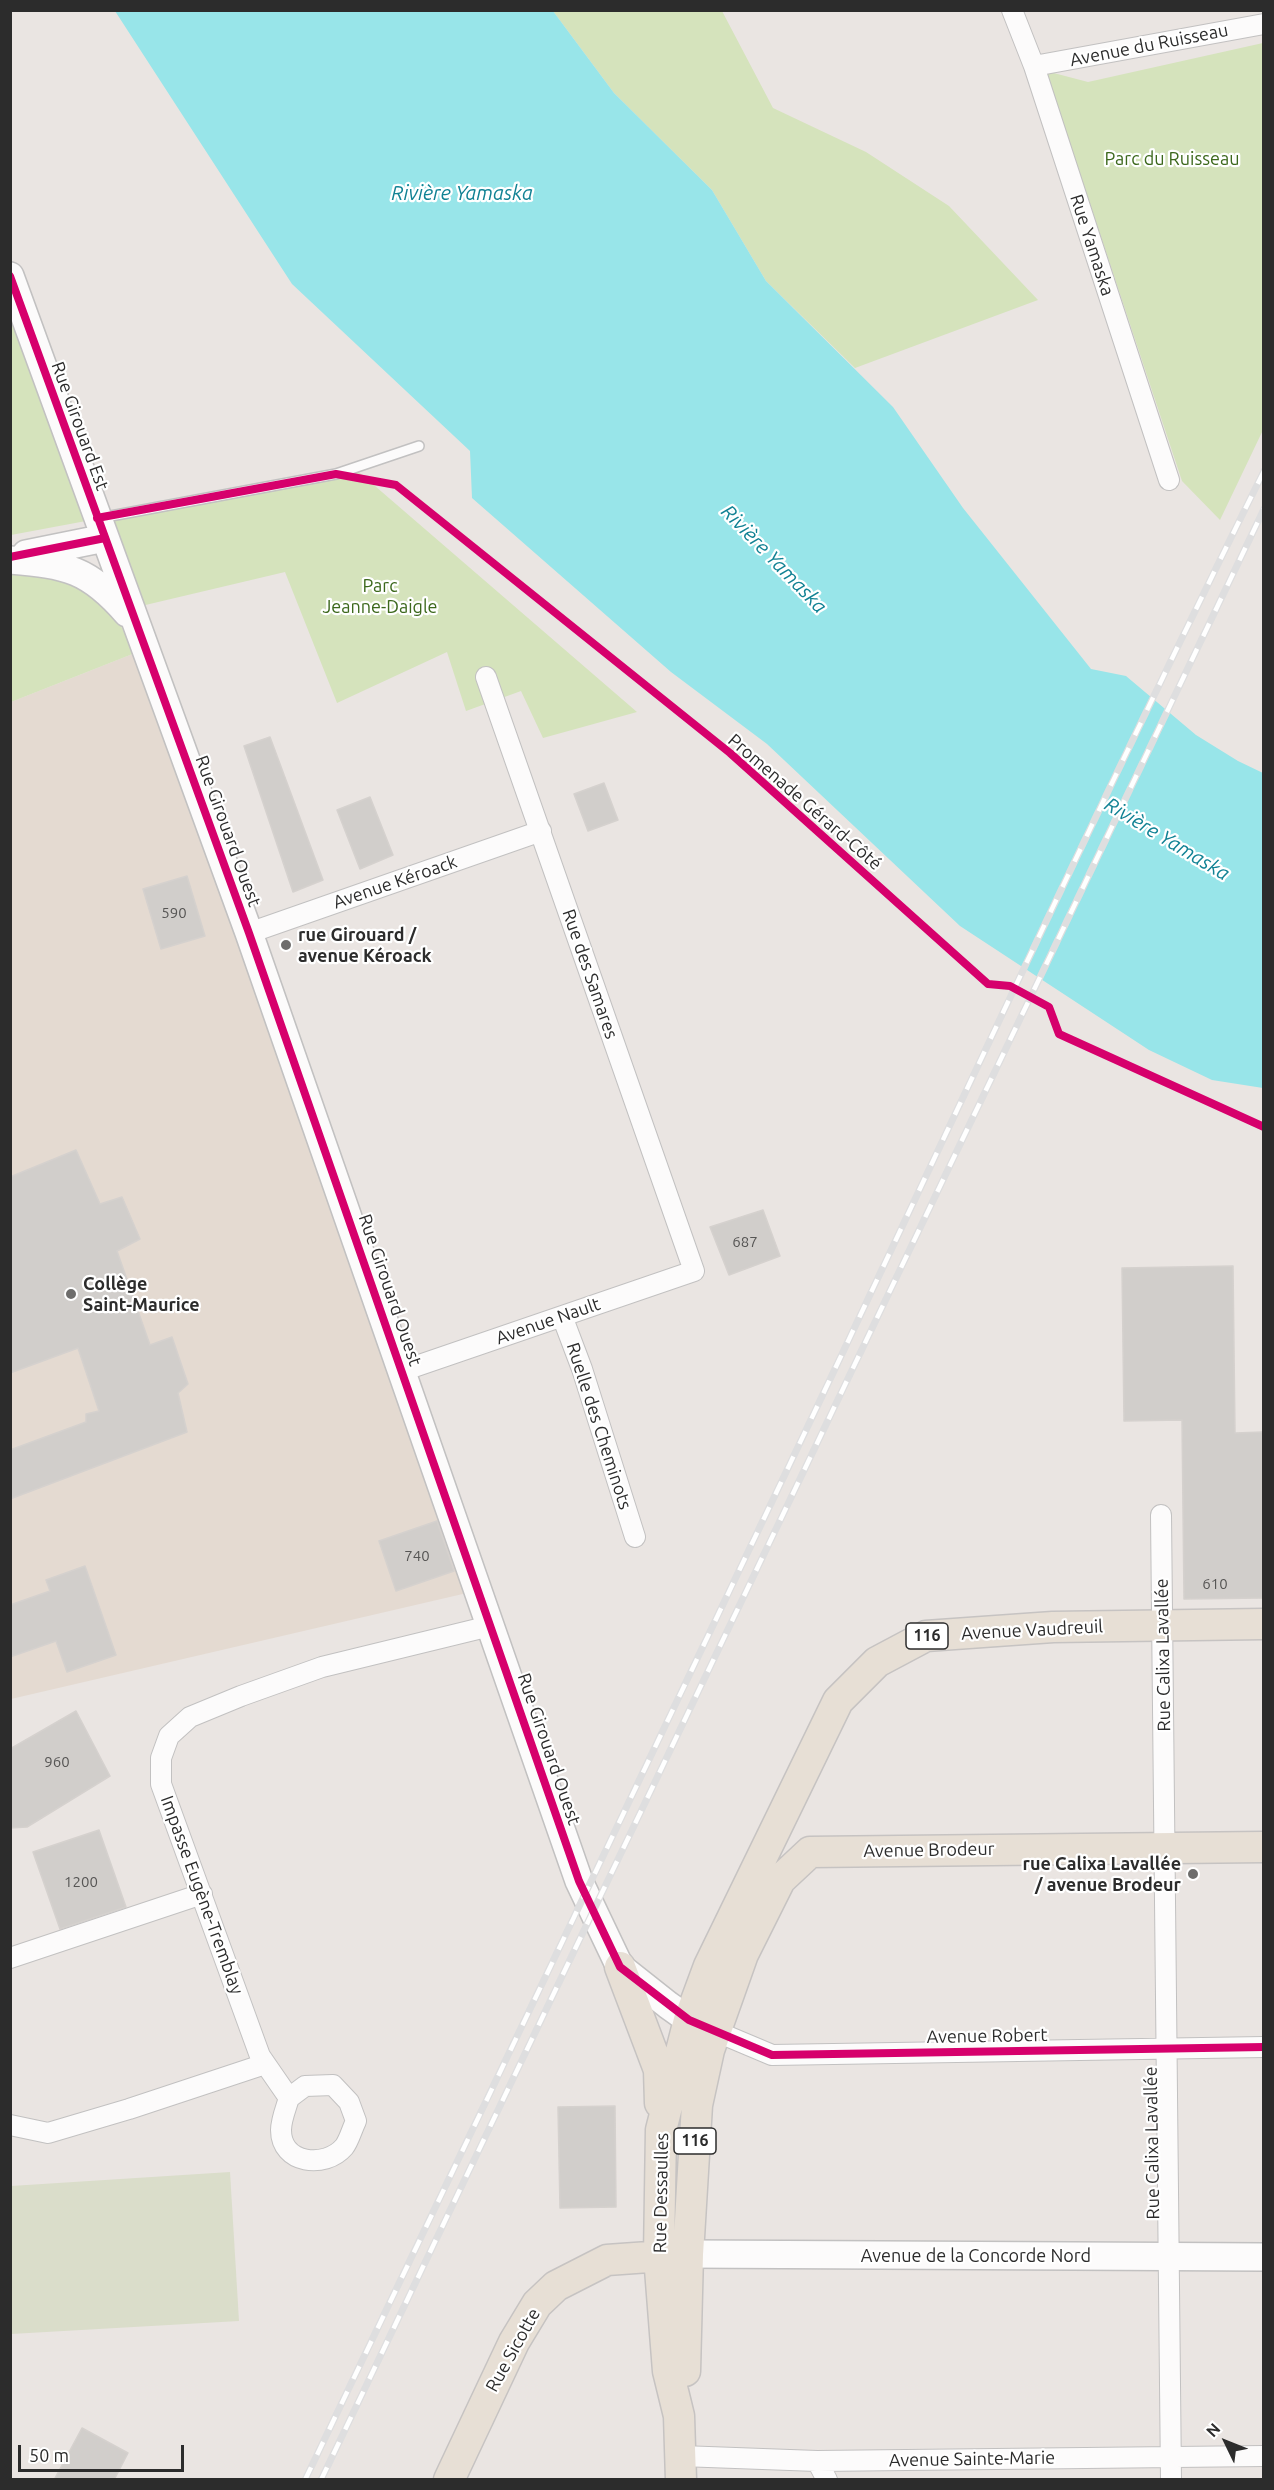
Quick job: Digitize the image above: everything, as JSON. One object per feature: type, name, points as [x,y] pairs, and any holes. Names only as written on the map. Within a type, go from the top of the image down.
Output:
[{"type":"main road","name":"Avenue Vaudreuil","points":[[785,1813],[838,1701],[877,1662],[926,1636],[1053,1627],[1263,1624]]},
{"type":"main road","points":[[785,1813],[794,1836],[810,1852]]},
{"type":"main road","name":"Rue Dessaulles","points":[[679,2416],[685,2391],[688,2254],[702,2025],[709,1966],[785,1813]]},
{"type":"main road","name":"Avenue Brodeur","points":[[810,1852],[1263,1847]]},
{"type":"main road","name":"Rue Dessaulles","points":[[681,2468],[679,2416],[668,2371],[659,2256],[661,2130],[702,2025],[743,1954],[780,1880],[810,1852]]},
{"type":"main road","points":[[620,1967],[659,2070],[661,2130]]},
{"type":"main road","name":"Rue Sicotte","points":[[448,2480],[514,2342],[537,2304],[556,2286],[608,2260],[688,2254]]},
{"type":"street","name":"Rue Yamaska","points":[[1012,10],[1034,66],[1169,480]]},
{"type":"street","name":"Avenue du Ruisseau","points":[[1034,66],[1263,24]]},
{"type":"street","name":"Rue Girouard Est","points":[[10,276],[134,621]]},
{"type":"street","points":[[10,558],[101,528]]},
{"type":"street","points":[[10,558],[47,563],[82,573],[111,594],[134,621]]},
{"type":"street","name":"Rue Girouard Ouest","points":[[134,621],[249,933],[579,1881],[620,1967]]},
{"type":"street","name":"Rue des Samares","points":[[486,677],[694,1271]]},
{"type":"street","name":"Avenue Kéroack","points":[[249,933],[541,831]]},
{"type":"street","name":"Avenue Nault","points":[[402,1371],[694,1271]]},
{"type":"street","name":"Ruelle des Cheminots","points":[[562,1316],[582,1369],[634,1537]]},
{"type":"street","name":"Rue Calixa Lavallée","points":[[1161,1515],[1171,2480]]},
{"type":"street","name":"Impasse Eugène-Tremblay","points":[[289,2098],[260,2056],[161,1784],[161,1758],[170,1736],[190,1717],[322,1667],[490,1626]]},
{"type":"street","points":[[10,1958],[202,1894]]},
{"type":"street","points":[[620,1967],[702,2025]]},
{"type":"street","name":"Avenue Robert","points":[[702,2025],[772,2055],[1263,2047]]},
{"type":"street","points":[[10,2125],[48,2133],[265,2064]]},
{"type":"street","name":"Avenue de la Concorde Nord","points":[[688,2254],[1263,2257]]},
{"type":"street","name":"Avenue Sainte-Marie","points":[[681,2468],[817,2461],[1263,2456]]},
{"type":"street","points":[[817,2461],[827,2480]]},
{"type":"lane","points":[[101,528],[336,474],[419,446]]},
{"type":"shaded area","points":[[135,653],[467,1593],[11,1699],[11,702]]},
{"type":"green space","points":[[553,11],[722,11],[773,108],[866,152],[949,206],[1038,300],[855,368],[766,281],[712,190],[614,93]]},
{"type":"green space","name":"Parc du Ruisseau","points":[[1263,43],[1263,430],[1220,520],[1182,481],[1046,71],[1088,82]]},
{"type":"green space","name":"Parc Jeanne-Daigle","points":[[10,270],[102,517],[353,467],[637,712],[543,738],[521,691],[466,711],[447,652],[337,703],[285,572],[137,607],[102,518],[11,535]]},
{"type":"green space","points":[[11,574],[79,579],[121,626],[135,653],[11,702]]},
{"type":"green space","points":[[230,2172],[239,2321],[11,2334],[11,2186]]},
{"type":"water","name":"Rivière Yamaska","points":[[115,11],[553,11],[614,93],[712,190],[766,281],[893,407],[963,508],[1091,669],[1126,676],[1196,735],[1238,761],[1263,773],[1263,1088],[1212,1080],[1149,1050],[960,926],[767,744],[671,672],[472,498],[470,451],[292,284]]},
{"type":"building","points":[[270,737],[323,880],[293,892],[244,746]]},
{"type":"building","points":[[604,783],[618,820],[588,831],[574,794]]},
{"type":"building","points":[[370,797],[393,855],[360,869],[337,810]]},
{"type":"building","points":[[187,876],[205,936],[161,949],[143,889]]},
{"type":"building","name":"Collège Saint-Maurice","points":[[76,1150],[100,1204],[122,1197],[140,1239],[117,1251],[150,1345],[172,1337],[188,1384],[178,1393],[187,1432],[10,1499],[10,1450],[86,1422],[86,1414],[99,1411],[78,1348],[10,1373],[10,1177]]},
{"type":"building","points":[[763,1210],[780,1256],[729,1275],[710,1227]]},
{"type":"building","points":[[1233,1266],[1235,1433],[1263,1432],[1263,1598],[1184,1599],[1182,1420],[1124,1421],[1122,1268]]},
{"type":"building","points":[[437,1521],[454,1571],[396,1591],[379,1541]]},
{"type":"building","points":[[85,1566],[116,1655],[67,1672],[56,1641],[10,1657],[10,1605],[50,1591],[46,1580]]},
{"type":"building","points":[[76,1711],[110,1776],[27,1827],[10,1828],[10,1749]]},
{"type":"building","points":[[99,1830],[126,1907],[60,1929],[33,1852]]},
{"type":"building","points":[[615,2106],[616,2207],[560,2208],[558,2107]]},
{"type":"building","points":[[82,2428],[128,2453],[114,2480],[54,2480]]},
{"type":"railway","points":[[305,2480],[1079,853],[1264,471]]},
{"type":"railway","points":[[321,2480],[1264,509]]},
{"type":"cycle path","points":[[10,276],[249,933],[579,1881],[620,1967],[689,2020],[772,2055],[1264,2047]]},
{"type":"cycle path","name":"Promenade Gérard-Côté","points":[[97,518],[336,474],[396,485],[730,753],[988,984],[1010,986],[1049,1007],[1059,1034],[1264,1127]]},
{"type":"cycle path","points":[[10,557],[105,538]]},
{"type":"place","name":"rue Girouard / avenue Kéroack","points":[[286,945]]},
{"type":"place","name":"Collège Saint-Maurice","points":[[71,1294]]},
{"type":"place","name":"rue Calixa Lavallée / avenue Brodeur","points":[[1193,1874]]}]
